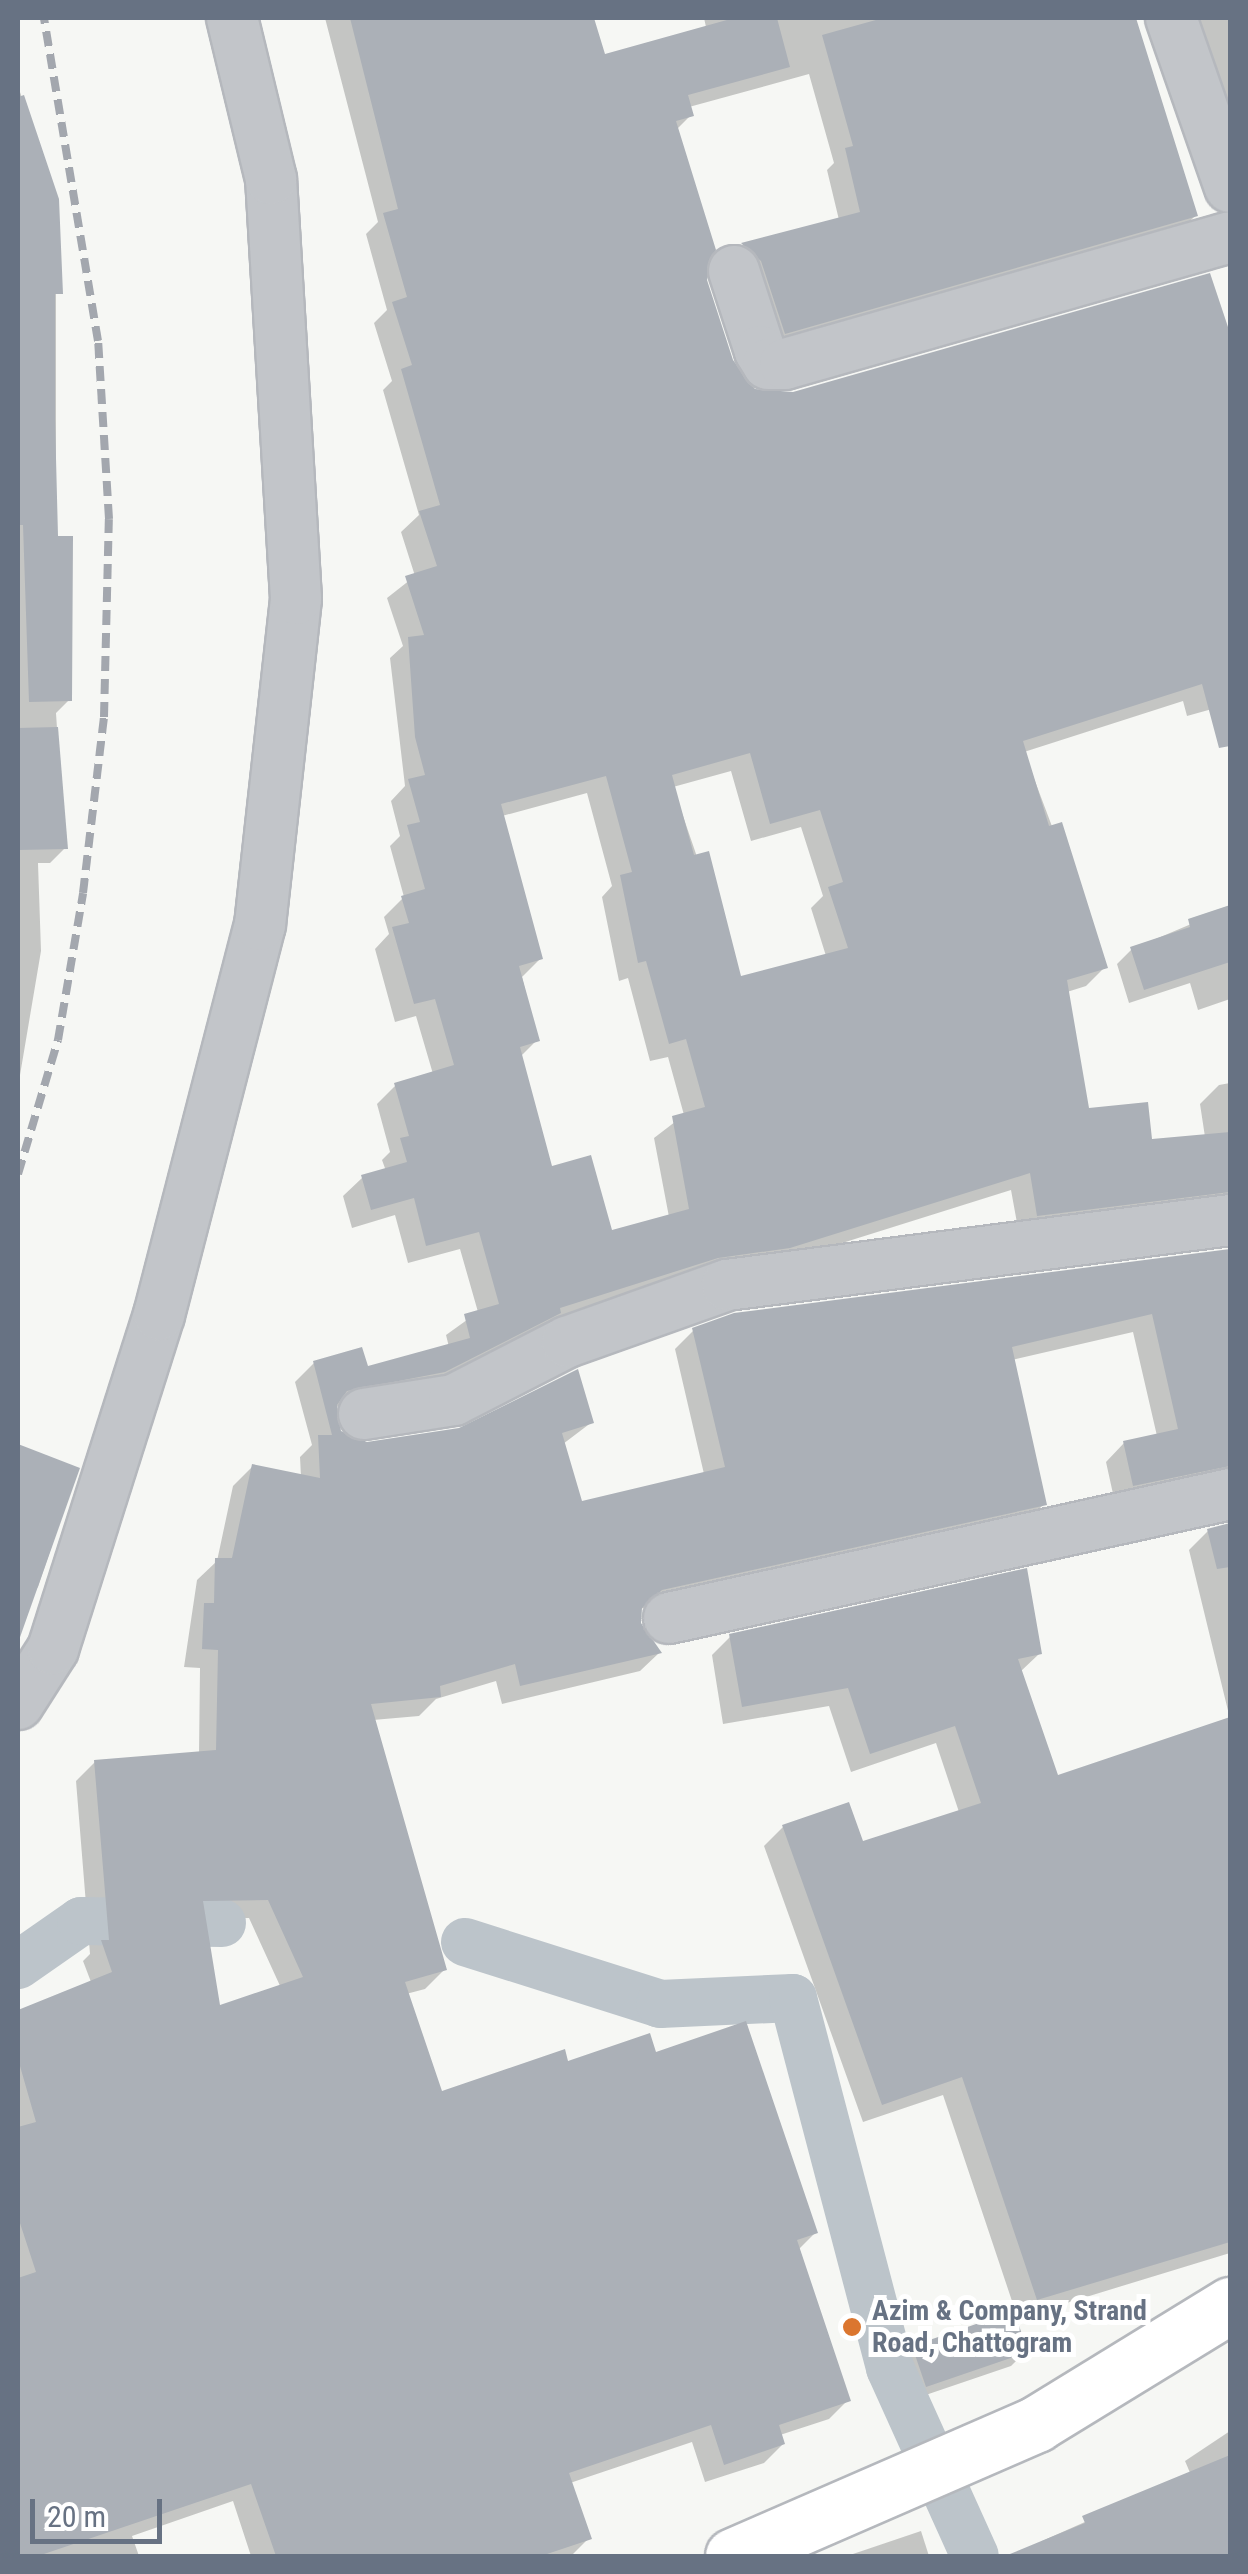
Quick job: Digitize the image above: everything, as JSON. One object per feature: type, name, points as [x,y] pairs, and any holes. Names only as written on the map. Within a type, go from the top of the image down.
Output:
[{"type":"main road","points":[[732,2556],[1036,2424],[1230,2306]]},
{"type":"street","points":[[18,1704],[53,1650],[153,1333],[260,926],[296,599],[271,180],[232,18]]},
{"type":"street","points":[[1171,18],[1230,187]]},
{"type":"street","points":[[734,272],[760,350],[768,364],[785,364],[1230,237]]},
{"type":"street","points":[[364,1414],[454,1400],[567,1342],[727,1284],[1230,1220]]},
{"type":"street","points":[[669,1618],[1230,1494]]},
{"type":"building","points":[[350,18],[594,18],[605,54],[734,18],[777,18],[790,67],[688,95],[694,116],[676,121],[716,250],[707,280],[733,360],[755,389],[793,392],[1210,273],[1230,333],[1230,746],[1219,748],[1202,684],[1023,741],[1049,826],[1062,822],[1108,968],[1067,980],[1089,1108],[1148,1102],[1152,1139],[1230,1132],[1230,1192],[1037,1216],[1030,1173],[790,1248],[718,1258],[560,1308],[561,1313],[445,1372],[347,1391],[337,1405],[341,1431],[367,1442],[459,1428],[578,1369],[594,1423],[562,1433],[582,1501],[725,1467],[692,1328],[734,1313],[1230,1249],[1230,1466],[1133,1486],[1123,1441],[1178,1429],[1152,1314],[1012,1347],[1047,1505],[662,1590],[642,1608],[641,1623],[662,1653],[520,1686],[515,1664],[440,1686],[441,1697],[371,1704],[447,1970],[405,1982],[442,2091],[565,2049],[568,2061],[650,2033],[656,2052],[746,2021],[818,2233],[797,2240],[851,2401],[779,2425],[785,2444],[724,2465],[711,2425],[569,2473],[592,2539],[541,2556],[276,2556],[251,2484],[38,2556],[18,2556],[18,2278],[36,2272],[18,2217],[18,2127],[36,2122],[18,2059],[18,2010],[112,1972],[101,1940],[109,1940],[94,1760],[216,1750],[218,1650],[202,1649],[204,1603],[214,1603],[215,1558],[232,1558],[252,1464],[320,1478],[318,1435],[332,1435],[313,1361],[362,1347],[368,1366],[470,1338],[464,1314],[499,1304],[479,1232],[426,1246],[414,1198],[371,1210],[361,1175],[407,1162],[400,1138],[409,1136],[394,1083],[454,1065],[435,999],[414,1004],[392,927],[409,923],[401,896],[425,889],[407,825],[420,822],[408,779],[425,775],[415,737],[408,637],[424,635],[405,576],[437,566],[419,511],[440,505],[401,369],[412,365],[392,302],[407,297],[383,213],[398,209]],"holes":[[[750,753],[770,824],[820,810],[843,882],[828,887],[848,948],[741,976],[709,851],[694,855],[672,775]],[[606,776],[632,872],[620,875],[638,963],[646,961],[669,1044],[686,1039],[705,1107],[672,1116],[689,1209],[612,1230],[591,1155],[552,1166],[520,1047],[540,1041],[519,966],[543,959],[501,804]],[[268,1900],[303,1977],[220,2005],[203,1901]]]},
{"type":"building","points":[[883,18],[1136,18],[1198,216],[785,334],[761,261],[741,243],[860,212],[845,148],[853,146],[822,35]]},
{"type":"building","points":[[24,95],[59,199],[63,294],[55,294],[58,536],[73,536],[72,701],[29,702],[23,525],[18,525],[18,97]]},
{"type":"building","points":[[58,727],[68,849],[18,850],[18,728]]},
{"type":"building","points":[[1230,905],[1230,962],[1144,990],[1130,947],[1190,927],[1188,919]]},
{"type":"building","points":[[18,1444],[80,1468],[19,1640],[18,1640]]},
{"type":"building","points":[[1230,1523],[1230,1567],[1217,1569],[1207,1529]]},
{"type":"building","points":[[1027,1568],[1042,1654],[1018,1659],[1058,1775],[1230,1717],[1230,2242],[1037,2300],[962,2077],[882,2105],[782,1825],[849,1802],[863,1841],[981,1803],[955,1726],[870,1754],[848,1688],[742,1707],[729,1634]]},
{"type":"building","points":[[1014,2311],[1028,2352],[926,2387],[912,2346]]},
{"type":"building","points":[[1230,2455],[1230,2556],[1005,2556],[1085,2523],[1082,2516]]},
{"type":"waterway","points":[[18,1965],[81,1921],[222,1923]]},
{"type":"waterway","points":[[465,1942],[660,2004],[793,1998],[890,2368],[975,2556]]},
{"type":"railway","points":[[18,1174],[58,1040],[83,893],[104,717],[109,519],[98,341],[44,18]]},
{"type":"place","name":"Azim & Company, Strand Road, Chattogram","points":[[852,2327]]}]
